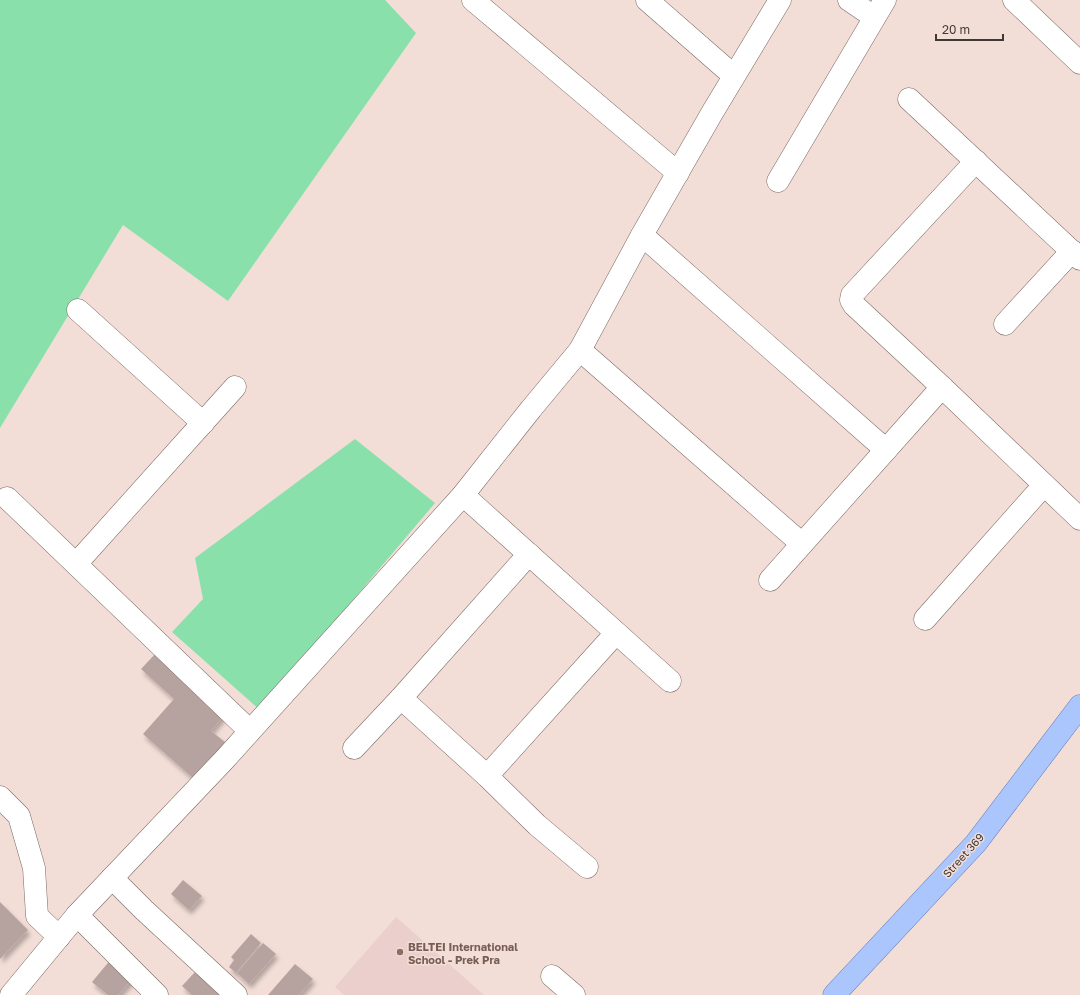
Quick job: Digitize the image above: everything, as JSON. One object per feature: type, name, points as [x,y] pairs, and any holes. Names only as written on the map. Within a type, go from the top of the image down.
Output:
[{"type":"main road","name":"Street 369","points":[[834,995],[976,843],[1080,706]]},
{"type":"street","points":[[473,0],[678,173]]},
{"type":"street","points":[[647,0],[734,76]]},
{"type":"street","points":[[11,995],[77,915],[225,759],[463,495],[580,350],[642,234],[780,0]]},
{"type":"street","points":[[778,181],[880,8],[848,0]]},
{"type":"street","points":[[1014,0],[1080,64]]},
{"type":"street","points":[[909,99],[1076,255],[1005,324]]},
{"type":"street","points":[[976,161],[851,298],[852,303],[1080,519]]},
{"type":"street","points":[[642,234],[886,450]]},
{"type":"street","points":[[78,310],[203,423]]},
{"type":"street","points":[[580,350],[802,544]]},
{"type":"street","points":[[770,580],[942,387]]},
{"type":"street","points":[[76,564],[235,388]]},
{"type":"street","points":[[925,619],[1044,485]]},
{"type":"street","points":[[463,495],[670,681]]},
{"type":"street","points":[[7,498],[250,730]]},
{"type":"street","points":[[354,748],[401,698],[529,554]]},
{"type":"street","points":[[487,776],[616,632]]},
{"type":"street","points":[[401,698],[487,776],[538,825],[587,867]]},
{"type":"street","points":[[0,797],[19,816],[34,868],[37,916],[59,937]]},
{"type":"street","points":[[112,878],[144,910],[236,995]]},
{"type":"street","points":[[77,915],[157,995]]},
{"type":"street","points":[[552,976],[574,995]]},
{"type":"shaded area","name":"BELTEI International School - Prek Pra","points":[[396,917],[484,995],[344,995],[335,987]]},
{"type":"green space","points":[[0,0],[385,0],[416,33],[228,301],[123,225],[0,428]]},
{"type":"green space","points":[[355,439],[435,503],[260,710],[172,632],[203,599],[195,558]]},
{"type":"building","points":[[157,652],[225,714],[211,731],[225,742],[193,778],[143,734],[174,699],[141,669]]},
{"type":"building","points":[[183,880],[202,896],[189,910],[171,894]]},
{"type":"building","points":[[0,902],[28,930],[0,959]]},
{"type":"building","points":[[251,934],[261,943],[236,973],[229,967],[234,960],[231,957]]},
{"type":"building","points":[[263,943],[276,954],[249,984],[237,973]]},
{"type":"building","points":[[112,958],[134,977],[118,995],[108,995],[92,982]]},
{"type":"building","points":[[295,964],[313,979],[299,995],[268,995]]},
{"type":"building","points":[[196,971],[223,995],[192,995],[182,986]]},
{"type":"place","name":"BELTEI International School - Prek Pra","points":[[400,952]]}]
